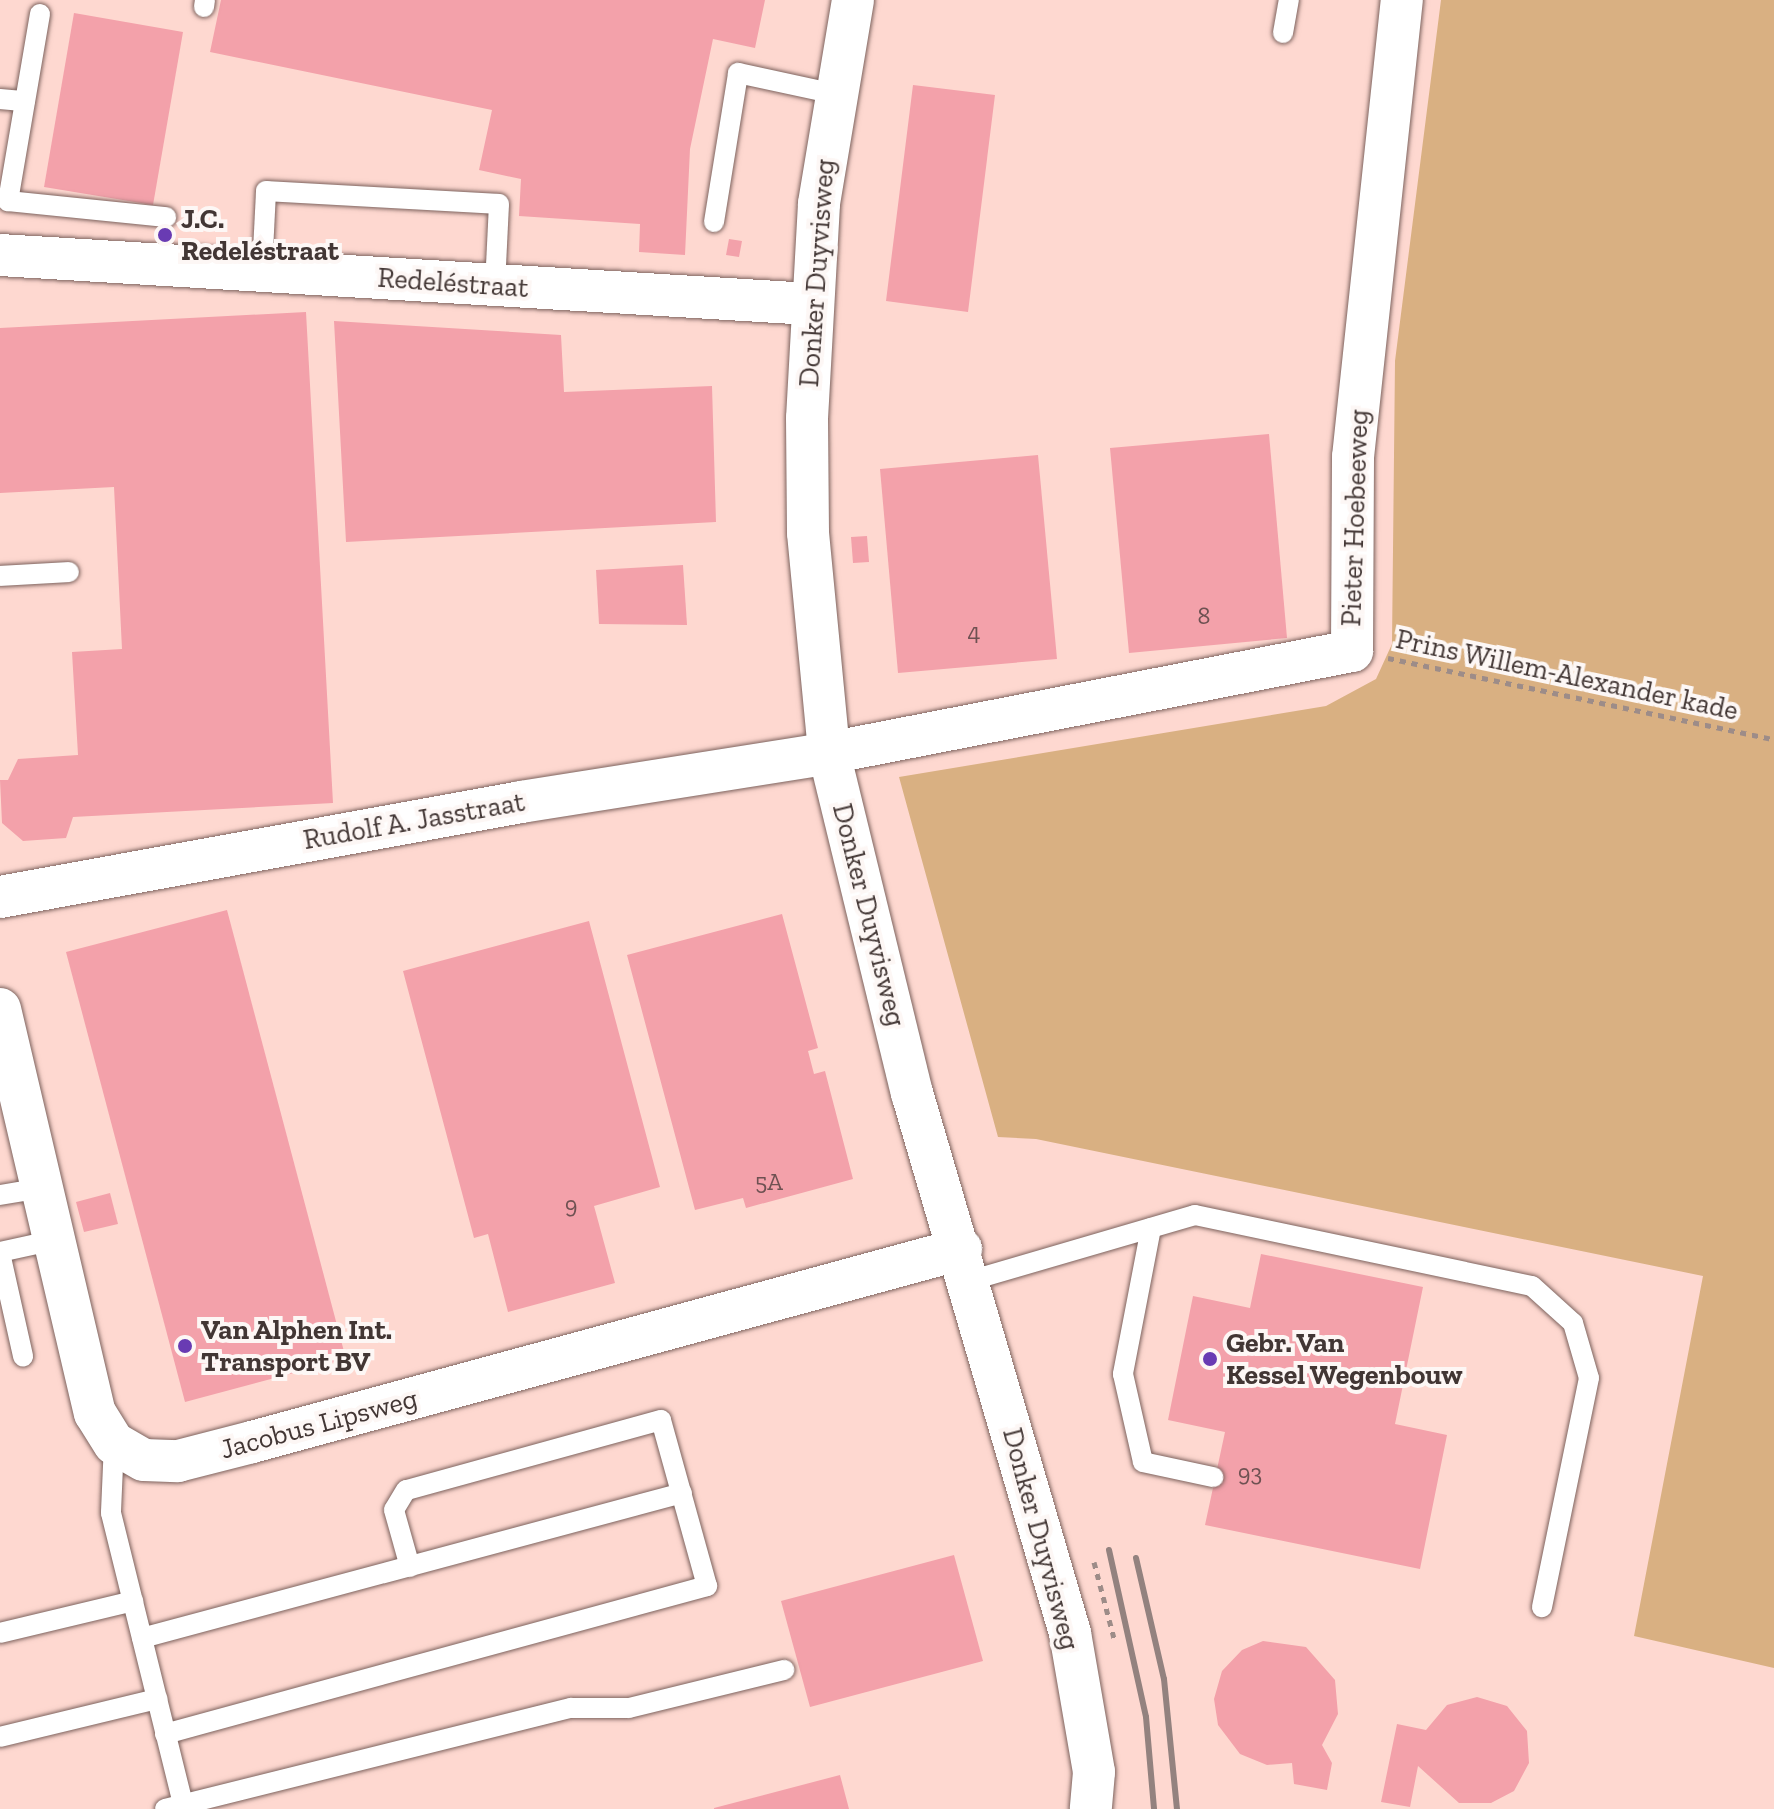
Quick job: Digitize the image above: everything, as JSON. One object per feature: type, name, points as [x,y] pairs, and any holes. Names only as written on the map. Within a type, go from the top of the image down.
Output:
[{"type":"street","name":"Donker Duyvisweg","points":[[853,0],[835,94],[810,304],[808,533],[829,753],[912,1093],[965,1265],[1070,1633],[1094,1772],[1091,1809]]},
{"type":"street","name":"Pieter Hoebeeweg","points":[[829,753],[1352,651],[1353,457],[1402,0]]},
{"type":"street","name":"Redeléstraat","points":[[0,255],[810,304]]},
{"type":"street","name":"Rudolf A. Jasstraat","points":[[0,897],[505,805],[829,753]]},
{"type":"street","points":[[0,1009],[95,1413],[114,1443]]},
{"type":"street","name":"Jacobus Lipsweg","points":[[114,1443],[144,1460],[178,1461],[965,1265]]},
{"type":"lane","points":[[1283,33],[1289,0]]},
{"type":"lane","points":[[40,14],[8,201],[166,217]]},
{"type":"lane","points":[[714,222],[738,73],[835,94]]},
{"type":"lane","points":[[0,99],[25,101]]},
{"type":"lane","points":[[262,271],[266,191],[499,204],[495,285]]},
{"type":"lane","points":[[0,576],[69,572]]},
{"type":"lane","points":[[0,1195],[42,1188]]},
{"type":"lane","points":[[965,1265],[1151,1228],[1195,1215],[1514,1280],[1562,1308],[1582,1340],[1589,1378],[1542,1607]]},
{"type":"lane","points":[[1151,1228],[1123,1374],[1143,1462],[1213,1477]]},
{"type":"lane","points":[[23,1356],[0,1252],[55,1240]]},
{"type":"lane","points":[[165,1734],[707,1586],[661,1420],[406,1490],[394,1510],[410,1567]]},
{"type":"lane","points":[[114,1443],[111,1513],[165,1734],[174,1807],[571,1708],[629,1708],[784,1670]]},
{"type":"lane","points":[[142,1638],[682,1493]]},
{"type":"lane","points":[[0,1633],[133,1601]]},
{"type":"lane","points":[[0,1737],[157,1699]]},
{"type":"path","name":"Prins Willem-Alexander kade","points":[[1352,651],[1774,739]]},
{"type":"shaded area","points":[[0,0],[1774,0],[1774,1809],[0,1809]]},
{"type":"shaded area","points":[[1441,0],[1774,0],[1774,1668],[1634,1636],[1703,1276],[1036,1139],[998,1137],[899,777],[1326,706],[1376,679],[1392,644],[1395,361]]},
{"type":"building","points":[[221,0],[765,0],[755,48],[713,39],[690,149],[685,255],[639,252],[640,224],[519,216],[521,179],[479,170],[492,110],[210,52]]},
{"type":"building","points":[[74,13],[183,32],[153,205],[44,187]]},
{"type":"building","points":[[913,85],[995,95],[968,312],[886,301]]},
{"type":"building","points":[[729,239],[742,241],[739,257],[726,255]]},
{"type":"building","points":[[306,312],[333,803],[73,817],[66,838],[23,841],[2,823],[0,780],[8,780],[18,759],[78,755],[72,652],[122,649],[114,487],[0,493],[0,328]]},
{"type":"building","points":[[334,321],[561,335],[564,392],[712,386],[716,522],[346,542]]},
{"type":"building","points":[[1269,434],[1287,638],[1129,653],[1110,448]]},
{"type":"building","points":[[1038,455],[1057,659],[898,673],[880,469]]},
{"type":"building","points":[[867,536],[869,562],[853,563],[851,537]]},
{"type":"building","points":[[683,565],[687,625],[599,624],[596,570]]},
{"type":"building","points":[[227,910],[346,1359],[185,1402],[66,952]]},
{"type":"building","points":[[782,914],[818,1048],[808,1051],[814,1074],[825,1071],[853,1179],[746,1208],[743,1198],[695,1210],[627,955]]},
{"type":"building","points":[[589,921],[660,1187],[594,1206],[615,1283],[508,1312],[488,1234],[474,1238],[403,971]]},
{"type":"building","points":[[110,1193],[118,1224],[84,1232],[76,1202]]},
{"type":"building","points":[[1261,1254],[1423,1287],[1395,1424],[1447,1435],[1420,1569],[1205,1525],[1225,1432],[1168,1420],[1193,1296],[1250,1308]]},
{"type":"building","points":[[954,1555],[983,1661],[810,1707],[781,1601]]},
{"type":"building","points":[[1263,1641],[1306,1647],[1335,1680],[1338,1714],[1322,1745],[1332,1763],[1327,1790],[1294,1784],[1292,1763],[1267,1765],[1240,1754],[1218,1725],[1214,1699],[1222,1671],[1242,1650]]},
{"type":"building","points":[[1477,1697],[1507,1706],[1527,1731],[1529,1763],[1514,1791],[1491,1803],[1459,1803],[1418,1766],[1410,1807],[1381,1802],[1397,1724],[1426,1730],[1447,1705]]},
{"type":"building","points":[[840,1775],[849,1809],[714,1809],[714,1808]]},
{"type":"railway","points":[[1109,1550],[1146,1717],[1154,1809]]},
{"type":"railway","points":[[1136,1558],[1164,1679],[1177,1809]]},
{"type":"place","name":"J.C. Redeléstraat","points":[[165,235]]},
{"type":"place","name":"Van Alphen Int. Transport BV","points":[[185,1346]]},
{"type":"place","name":"Gebr. Van Kessel Wegenbouw","points":[[1210,1359]]}]
